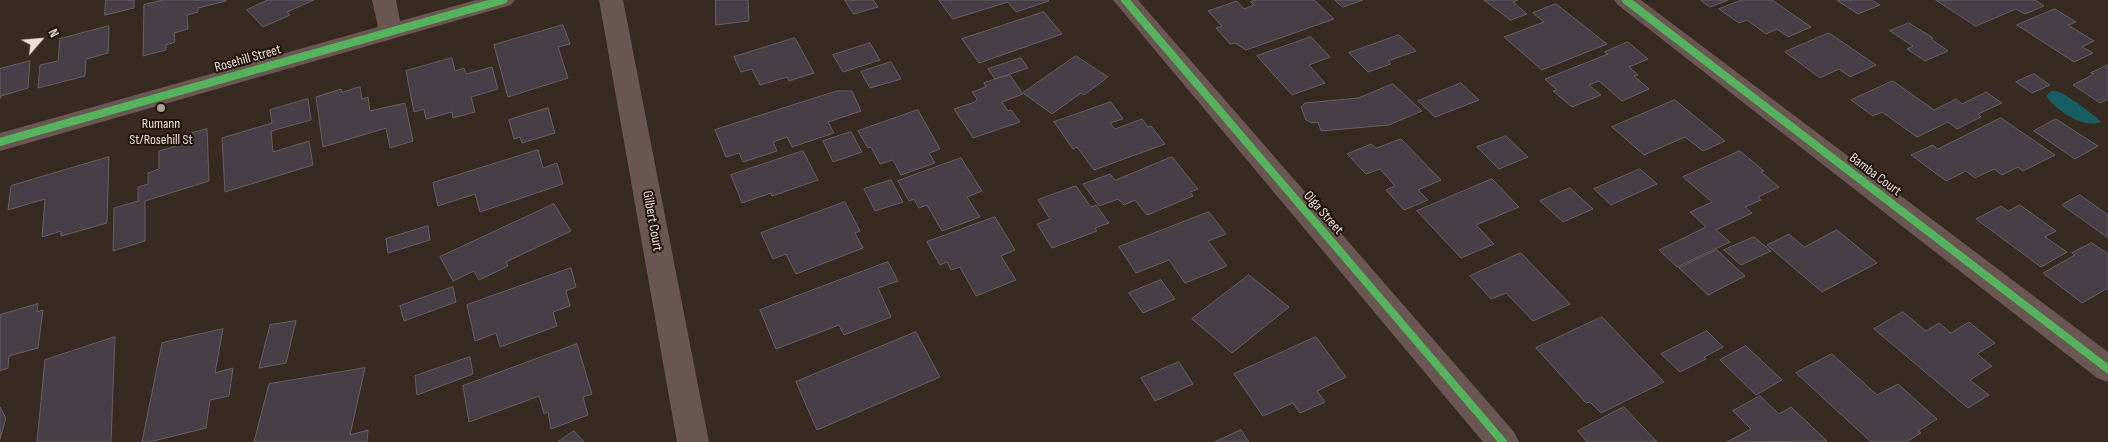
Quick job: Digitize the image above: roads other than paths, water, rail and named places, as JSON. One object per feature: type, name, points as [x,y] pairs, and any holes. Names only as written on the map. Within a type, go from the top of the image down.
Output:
[{"type":"street","points":[[384,0],[390,32]]},
{"type":"street","name":"Rosehill Street","points":[[0,142],[502,0]]},
{"type":"street","name":"Gilbert Court","points":[[611,0],[692,442]]},
{"type":"street","name":"Olga Street","points":[[1125,0],[1502,442]]},
{"type":"street","name":"Bamba Court","points":[[1626,0],[2108,369]]},
{"type":"water","points":[[2051,91],[2059,92],[2101,122],[2086,123],[2070,117],[2056,107],[2046,96]]},
{"type":"place","name":"Rumann St/Rosehill St","points":[[161,108]]}]
